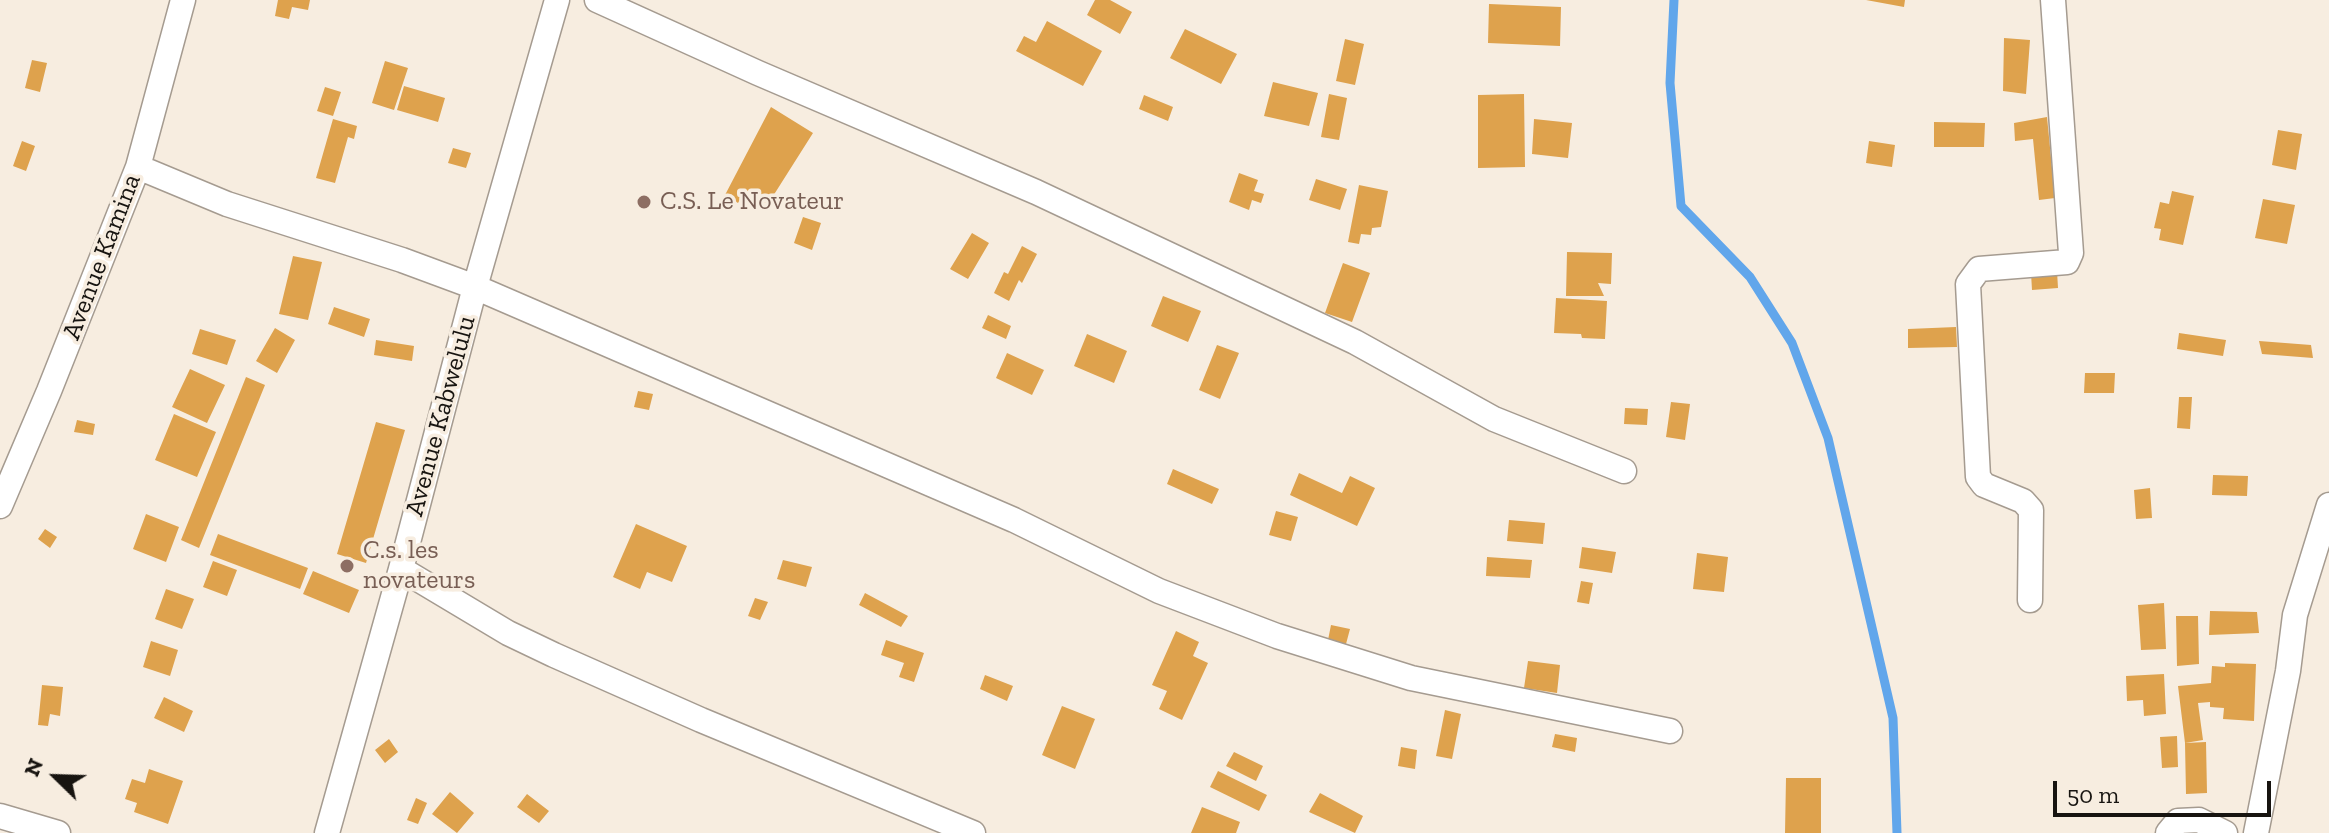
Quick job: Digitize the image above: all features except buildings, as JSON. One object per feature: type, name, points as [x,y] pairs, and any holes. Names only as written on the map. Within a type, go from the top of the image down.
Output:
[{"type":"street","name":"Avenue Kamina","points":[[0,506],[138,167],[183,0]]},
{"type":"street","name":"Avenue Kabwelulu","points":[[327,833],[475,287],[557,0]]},
{"type":"street","points":[[597,0],[1079,212],[1355,342],[1494,419],[1624,471]]},
{"type":"street","points":[[2030,600],[2031,510],[2023,501],[1984,485],[1978,477],[1968,284],[1979,269],[2067,262],[2071,253],[2053,0]]},
{"type":"street","points":[[138,167],[227,204],[402,260],[475,287],[1014,520],[1159,591],[1277,636],[1411,678],[1670,731]]},
{"type":"street","points":[[2256,833],[2288,671],[2295,615],[2329,505]]},
{"type":"street","points":[[401,569],[508,633],[554,655],[973,833]]},
{"type":"street","points":[[0,816],[58,833]]},
{"type":"street","points":[[2168,833],[2178,821],[2199,820],[2225,833]]},
{"type":"waterway","points":[[1674,0],[1670,83],[1681,206],[1750,277],[1792,343],[1828,438],[1893,718],[1897,833]]},
{"type":"place","name":"C.S. Le Novateur","points":[[644,202]]},
{"type":"place","name":"C.s. les novateurs","points":[[347,566]]}]
